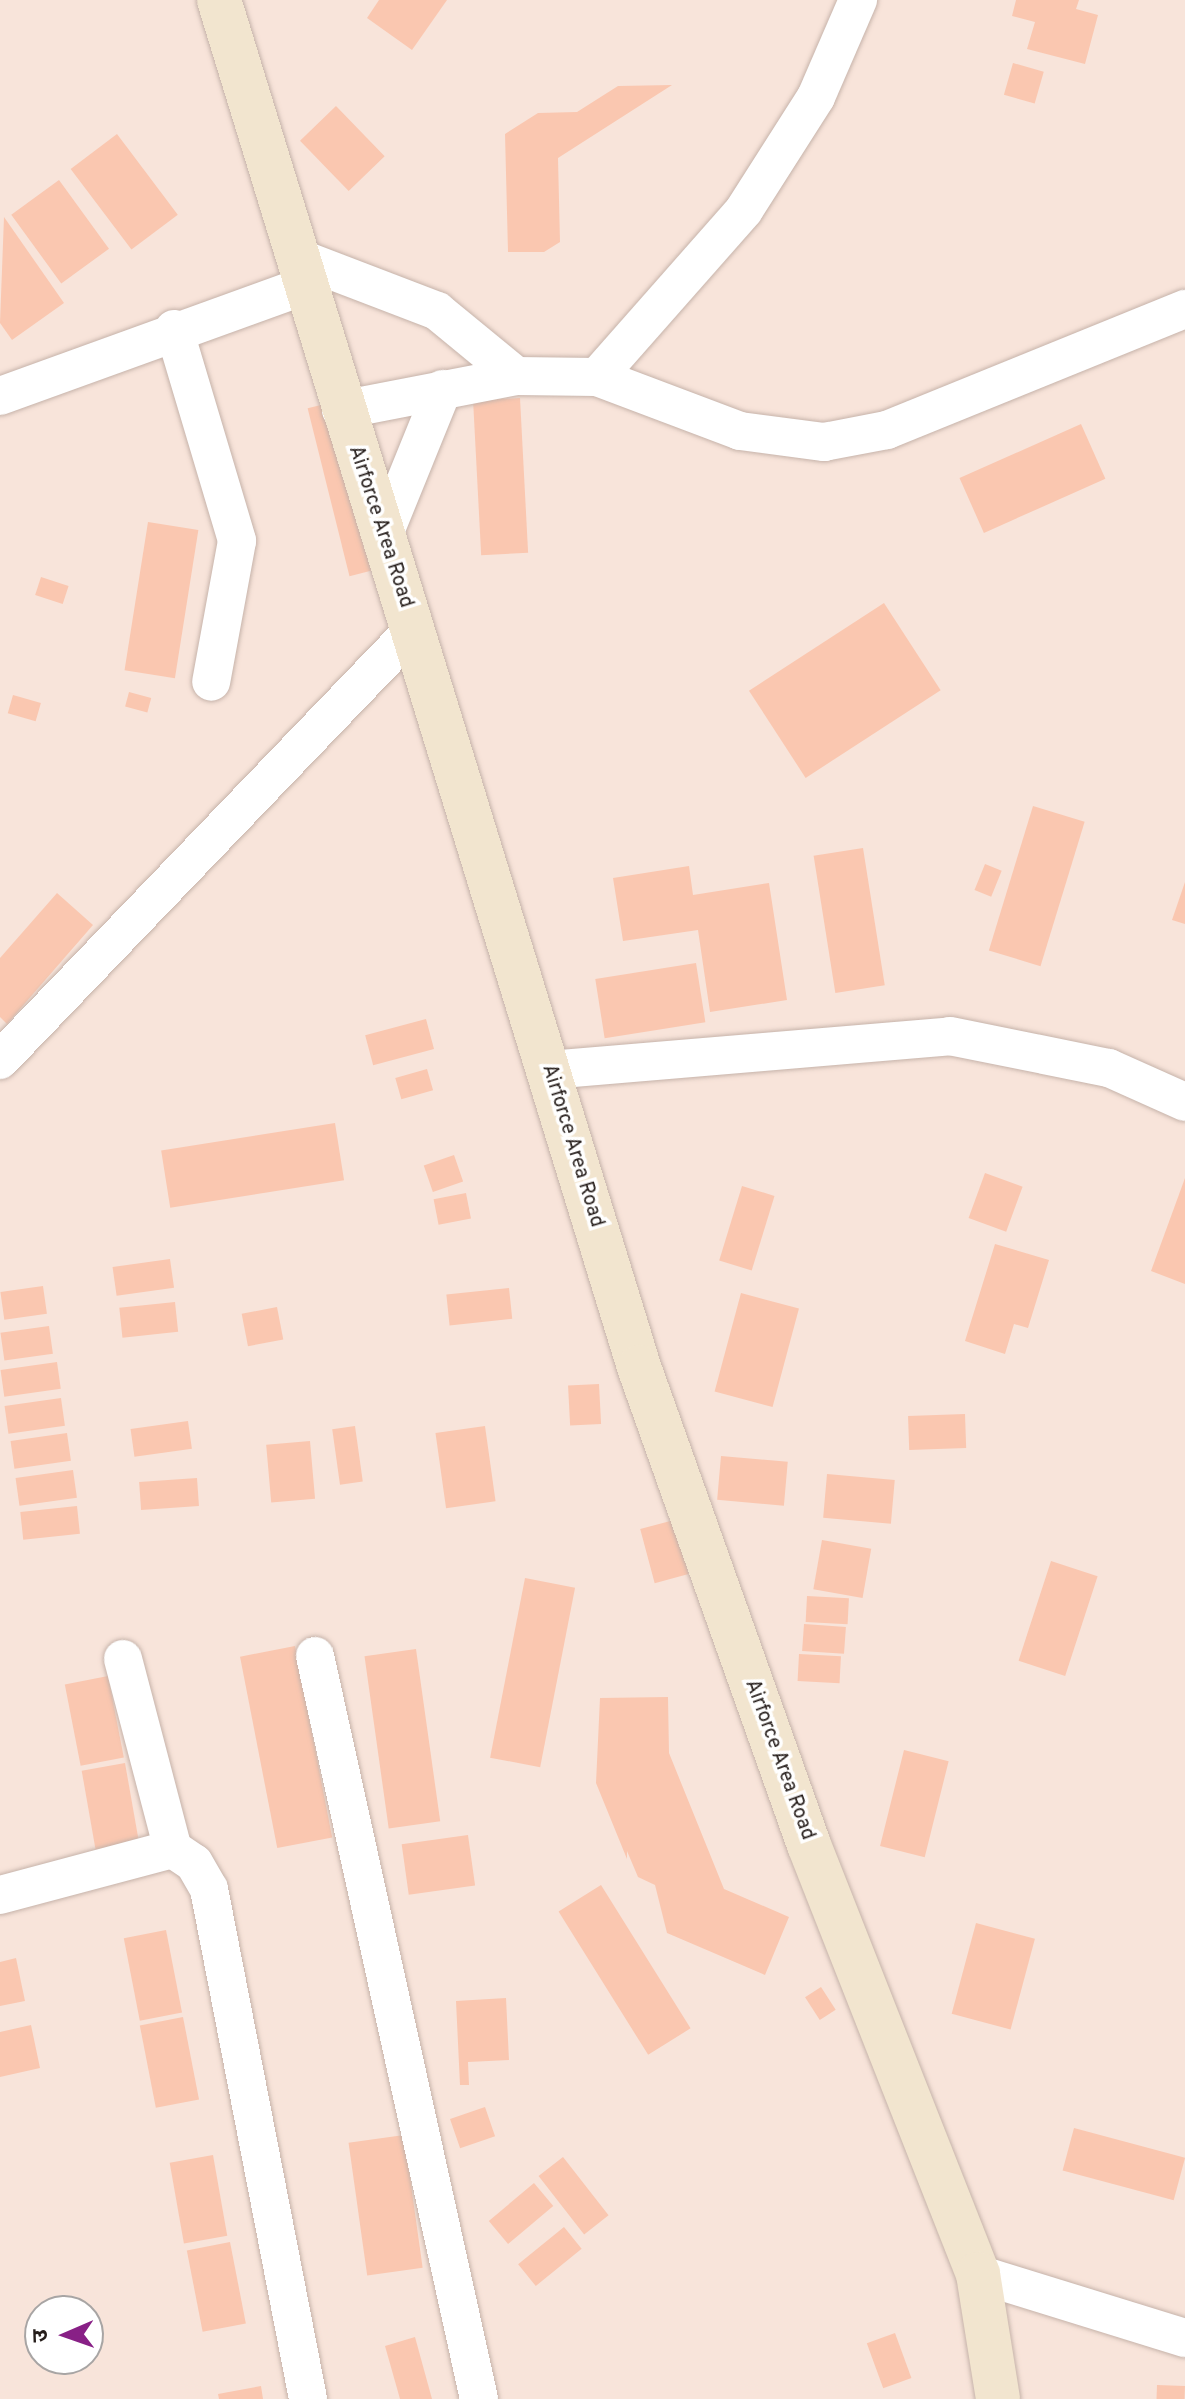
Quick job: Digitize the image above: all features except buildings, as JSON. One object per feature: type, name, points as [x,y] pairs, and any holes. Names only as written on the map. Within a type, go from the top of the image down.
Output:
[{"type":"street","name":"Airforce Area Road","points":[[219,0],[303,272],[341,410],[414,629],[639,1367],[735,1636],[978,2274],[998,2399]]},
{"type":"street","points":[[597,377],[744,210],[816,97],[858,0]]},
{"type":"street","points":[[0,396],[174,329],[303,272],[437,311],[516,376]]},
{"type":"street","points":[[341,410],[516,376],[597,377],[740,431],[824,442],[887,430],[1185,309]]},
{"type":"street","points":[[174,329],[237,541],[211,682]]},
{"type":"street","points":[[382,539],[443,389]]},
{"type":"street","points":[[0,1060],[414,629]]},
{"type":"street","points":[[549,1070],[950,1036],[1109,1068],[1185,1102]]},
{"type":"street","points":[[315,1656],[479,2399]]},
{"type":"street","points":[[123,1659],[173,1849],[194,1863],[209,1889],[308,2399]]},
{"type":"street","points":[[0,1895],[173,1849]]},
{"type":"street","points":[[978,2274],[1185,2338]]}]
